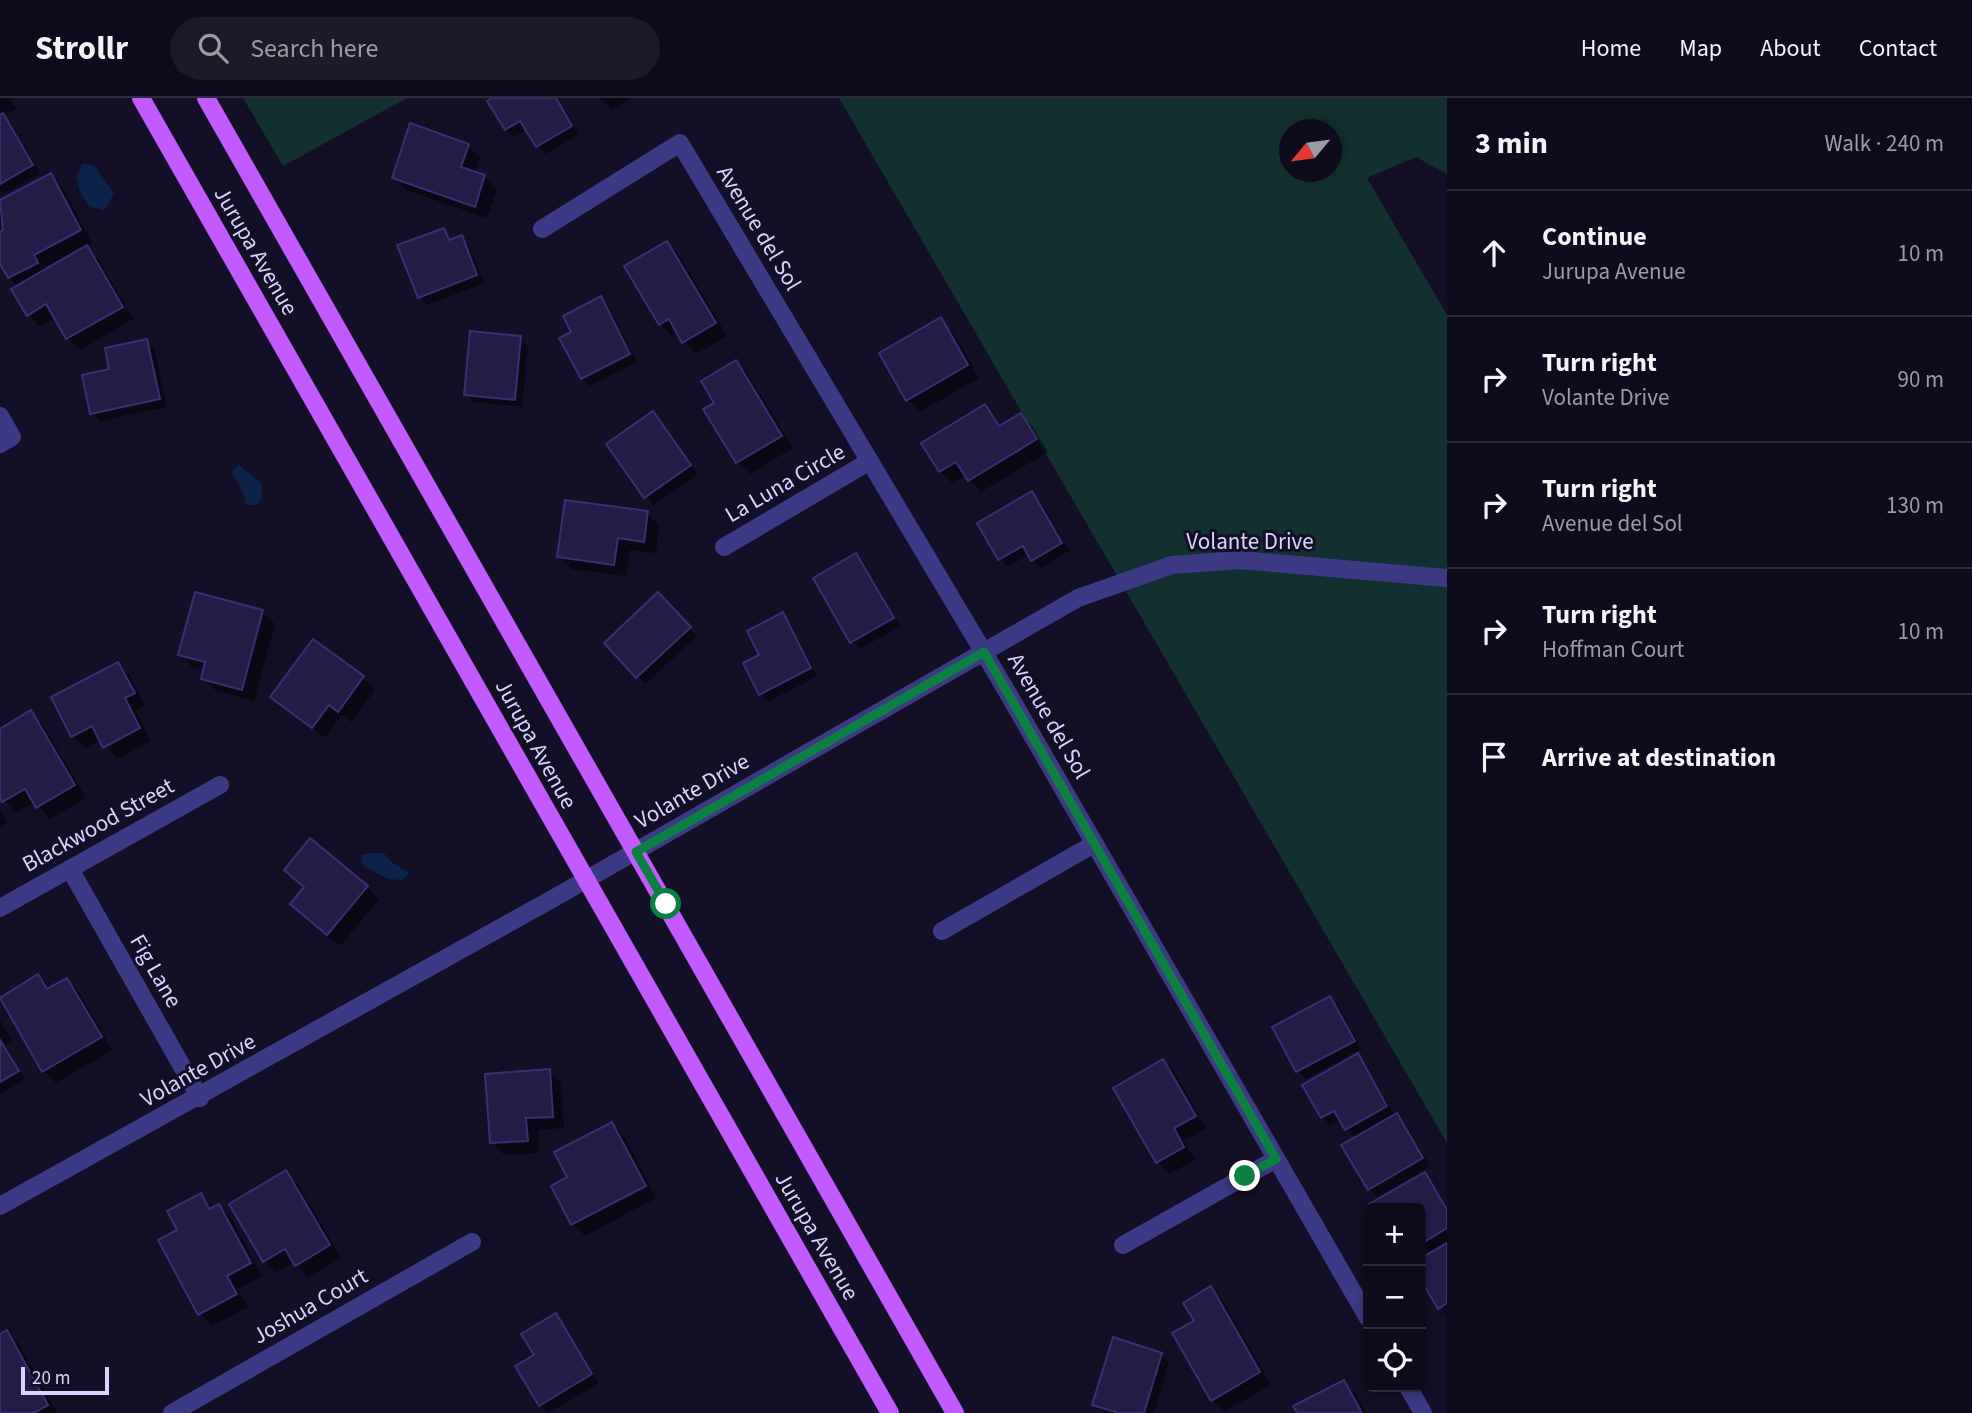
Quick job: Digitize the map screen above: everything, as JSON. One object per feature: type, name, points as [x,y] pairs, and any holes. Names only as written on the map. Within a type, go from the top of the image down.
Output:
[{"type":"main road","name":"Jurupa Avenue","points":[[141,98],[890,1413]]},
{"type":"main road","name":"Jurupa Avenue","points":[[206,98],[955,1413]]},
{"type":"street","name":"Avenue del Sol","points":[[542,229],[680,143],[984,652],[1363,1309]]},
{"type":"street","points":[[0,416],[6,440]]},
{"type":"street","name":"La Luna Circle","points":[[724,547],[870,461]]},
{"type":"street","name":"Volante Drive","points":[[0,1206],[200,1098],[585,881],[1078,598],[1172,565],[1240,560],[1447,578]]},
{"type":"street","name":"Blackwood Street","points":[[0,908],[220,785]]},
{"type":"street","points":[[943,931],[1094,844]]},
{"type":"street","name":"Fig Lane","points":[[70,869],[200,1098]]},
{"type":"street","points":[[1124,1245],[1276,1159]]},
{"type":"street","name":"Joshua Court","points":[[172,1413],[472,1242]]},
{"type":"street","points":[[1411,1392],[1423,1413]]},
{"type":"green space","points":[[243,98],[407,98],[283,166]]},
{"type":"green space","points":[[839,98],[1447,98],[1447,174],[1416,157],[1367,178],[1447,315],[1447,1143]]},
{"type":"water","points":[[82,164],[94,165],[114,194],[104,210],[90,207],[80,192],[76,176]]},
{"type":"water","points":[[239,465],[261,483],[262,496],[258,505],[246,505],[243,492],[231,472]]},
{"type":"water","points":[[384,853],[390,861],[410,873],[402,880],[388,879],[363,866],[361,855]]},
{"type":"building","points":[[492,98],[556,98],[572,126],[536,147],[520,121],[505,130],[487,101]]},
{"type":"building","points":[[3,113],[33,165],[0,184],[0,115]]},
{"type":"building","points":[[410,123],[469,144],[461,167],[485,175],[475,207],[392,178]]},
{"type":"building","points":[[51,173],[81,230],[34,255],[38,263],[8,278],[0,264],[0,232],[3,230],[0,200]]},
{"type":"building","points":[[444,228],[449,240],[462,235],[477,275],[418,298],[397,245]]},
{"type":"building","points":[[667,241],[716,323],[682,343],[669,319],[659,325],[624,266]]},
{"type":"building","points":[[87,245],[123,307],[66,339],[46,304],[27,316],[11,289]]},
{"type":"building","points":[[601,296],[630,354],[581,379],[559,338],[571,332],[563,316]]},
{"type":"building","points":[[941,317],[968,365],[906,401],[879,353]]},
{"type":"building","points":[[470,331],[521,336],[515,400],[464,395]]},
{"type":"building","points":[[147,339],[160,399],[90,414],[82,375],[109,369],[105,348]]},
{"type":"building","points":[[736,360],[782,436],[736,463],[703,409],[714,403],[701,381]]},
{"type":"building","points":[[985,404],[999,426],[1021,413],[1037,439],[968,481],[956,462],[939,472],[921,443]]},
{"type":"building","points":[[653,411],[691,465],[644,498],[606,444]]},
{"type":"building","points":[[1032,491],[1062,543],[1031,561],[1023,546],[998,560],[977,523]]},
{"type":"building","points":[[565,500],[648,511],[644,542],[618,538],[614,565],[557,557]]},
{"type":"building","points":[[856,553],[894,618],[850,643],[813,578]]},
{"type":"building","points":[[195,592],[263,610],[242,690],[201,679],[205,662],[178,655]]},
{"type":"building","points":[[658,592],[691,627],[636,678],[604,643]]},
{"type":"building","points":[[783,612],[811,668],[759,695],[743,663],[759,655],[747,631]]},
{"type":"building","points":[[313,639],[364,676],[338,712],[329,705],[312,728],[270,697]]},
{"type":"building","points":[[118,662],[135,693],[125,698],[140,728],[103,748],[92,726],[71,737],[51,697]]},
{"type":"building","points":[[31,710],[75,785],[36,808],[25,789],[2,802],[0,798],[0,729]]},
{"type":"building","points":[[310,838],[368,886],[327,935],[290,904],[304,887],[284,870]]},
{"type":"building","points":[[38,974],[47,989],[67,978],[102,1037],[42,1072],[0,998]]},
{"type":"building","points":[[1330,996],[1355,1041],[1296,1072],[1272,1027]]},
{"type":"building","points":[[0,1040],[19,1071],[0,1082]]},
{"type":"building","points":[[1358,1053],[1387,1106],[1345,1130],[1334,1111],[1321,1118],[1302,1085]]},
{"type":"building","points":[[1163,1059],[1196,1116],[1174,1128],[1184,1147],[1156,1163],[1113,1088]]},
{"type":"building","points":[[550,1069],[553,1117],[526,1118],[528,1141],[490,1143],[485,1074]]},
{"type":"building","points":[[1397,1113],[1423,1158],[1368,1190],[1341,1145]]},
{"type":"building","points":[[612,1122],[646,1186],[571,1225],[551,1186],[567,1177],[554,1152]]},
{"type":"building","points":[[286,1170],[330,1245],[295,1266],[285,1249],[263,1262],[229,1204]]},
{"type":"building","points":[[1425,1172],[1447,1210],[1447,1228],[1426,1241],[1426,1203],[1371,1203]]},
{"type":"building","points":[[201,1193],[209,1209],[219,1204],[251,1263],[227,1276],[237,1294],[198,1315],[158,1240],[177,1230],[167,1211]]},
{"type":"building","points":[[1447,1243],[1447,1303],[1438,1309],[1426,1289],[1426,1255]]},
{"type":"building","points":[[1211,1286],[1260,1372],[1211,1401],[1172,1333],[1194,1321],[1183,1303]]},
{"type":"building","points":[[556,1313],[592,1374],[539,1406],[515,1366],[534,1355],[521,1334]]},
{"type":"building","points":[[7,1330],[48,1405],[34,1413],[0,1413],[0,1334]]},
{"type":"building","points":[[1113,1337],[1162,1353],[1144,1413],[1119,1413],[1092,1405]]},
{"type":"building","points":[[1344,1380],[1362,1413],[1297,1413],[1293,1406]]},
{"type":"route","points":[[666,904],[636,852],[984,652],[1276,1159],[1245,1176]]}]
